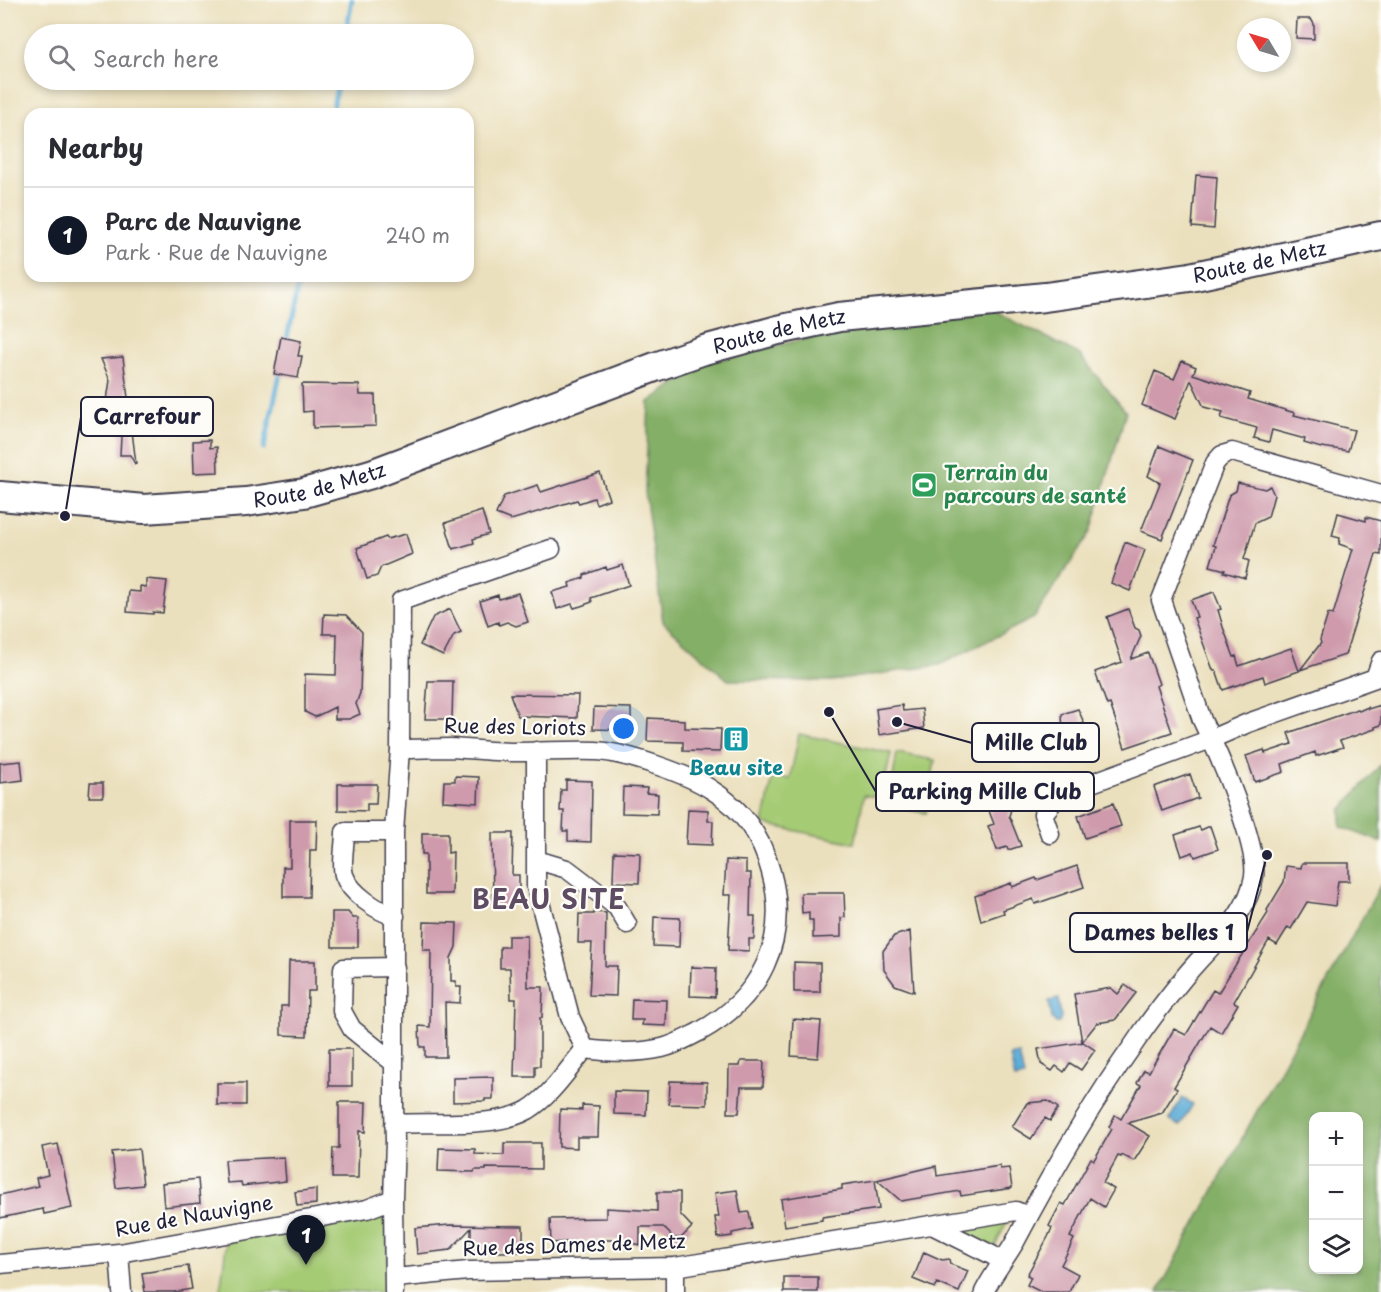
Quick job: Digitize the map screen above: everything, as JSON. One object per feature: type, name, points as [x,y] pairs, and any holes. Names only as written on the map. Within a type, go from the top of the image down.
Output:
[{"type":"main road","name":"Route de Metz","points":[[0,496],[144,508],[246,502],[304,493],[371,474],[704,350],[778,330],[839,317],[1045,297],[1190,277],[1381,236]]},
{"type":"main road","name":"Route de Metz","points":[[0,477],[197,504]]},
{"type":"street","points":[[984,1292],[1081,1122],[1135,1042],[1185,976],[1242,912],[1250,893],[1254,874],[1253,853],[1236,800],[1202,720],[1161,600],[1215,463],[1222,455],[1232,452],[1381,494]]},
{"type":"street","points":[[394,1285],[394,832],[400,750],[401,601],[551,549]]},
{"type":"street","points":[[1050,834],[1043,814],[1059,795],[1248,723],[1375,678],[1381,661]]},
{"type":"street","name":"Rue des Loriots","points":[[400,750],[449,748],[598,751],[646,762],[711,789],[744,818],[756,834],[767,856],[778,905],[776,931],[769,957],[756,983],[736,1006],[715,1023],[663,1048],[636,1052],[612,1052],[585,1048]]},
{"type":"street","points":[[394,1124],[494,1121],[512,1117],[528,1110],[541,1100],[585,1048],[570,1017],[536,887],[536,751]]},
{"type":"street","points":[[394,832],[345,832],[344,875],[355,891],[373,906],[383,913],[395,916]]},
{"type":"street","points":[[537,860],[567,869],[617,907],[627,924]]},
{"type":"street","points":[[394,1063],[352,1029],[342,1011],[343,968],[395,967]]},
{"type":"street","name":"Rue de Nauvigne","points":[[0,1264],[119,1253],[367,1209],[393,1199]]},
{"type":"street","name":"Rue des Dames de Metz","points":[[394,1285],[468,1271],[675,1267],[1016,1211],[1028,1216]]},
{"type":"street","points":[[932,1225],[992,1254],[1002,1262]]},
{"type":"street","points":[[119,1253],[122,1292]]},
{"type":"street","points":[[675,1267],[675,1292]]},
{"type":"green space","points":[[990,309],[1079,354],[1126,412],[1091,532],[1034,618],[939,665],[832,681],[728,680],[663,622],[645,492],[649,402],[704,363],[830,333]]},
{"type":"green space","points":[[799,734],[891,753],[881,798],[864,795],[855,843],[763,824],[773,776],[790,779]]},
{"type":"green space","points":[[897,753],[935,760],[926,813],[888,806]]},
{"type":"green space","points":[[1381,764],[1381,842],[1341,827],[1341,810]]},
{"type":"green space","points":[[1381,884],[1381,1292],[1158,1292]]},
{"type":"green space","points":[[381,1208],[387,1215],[388,1292],[220,1292],[227,1237]]},
{"type":"green space","points":[[1008,1219],[994,1248],[961,1233],[960,1227]]},
{"type":"water","points":[[1059,999],[1061,1018],[1059,1023],[1056,1023],[1052,1019],[1049,1001]]},
{"type":"water","points":[[1019,1054],[1024,1077],[1015,1079],[1010,1056]]},
{"type":"water","points":[[1182,1098],[1193,1104],[1180,1126],[1169,1120]]},
{"type":"building","points":[[1297,19],[1311,19],[1314,24],[1314,39],[1296,38]]},
{"type":"building","points":[[1196,175],[1217,177],[1214,229],[1192,227]]},
{"type":"building","points":[[281,337],[301,341],[298,356],[302,356],[298,378],[274,374]]},
{"type":"building","points":[[123,357],[136,464],[130,455],[120,455],[121,437],[106,407],[110,380],[101,359]]},
{"type":"building","points":[[1182,361],[1196,367],[1193,374],[1250,393],[1248,399],[1295,413],[1294,415],[1354,430],[1348,451],[1321,448],[1304,443],[1305,439],[1272,430],[1269,442],[1254,438],[1257,428],[1221,418],[1223,412],[1204,407],[1191,380],[1175,419],[1142,405],[1155,371],[1174,379]]},
{"type":"building","points":[[302,384],[359,385],[360,395],[375,395],[376,426],[313,428],[313,411],[303,412]]},
{"type":"building","points":[[210,440],[210,448],[217,447],[218,472],[194,473],[193,441]]},
{"type":"building","points":[[1159,446],[1193,460],[1162,539],[1141,531],[1160,483],[1148,476]]},
{"type":"building","points":[[600,473],[609,499],[596,504],[594,498],[579,503],[577,500],[511,520],[496,514],[504,496],[538,485],[541,492]]},
{"type":"building","points":[[1238,483],[1265,489],[1270,486],[1274,495],[1268,517],[1255,523],[1244,559],[1249,561],[1245,578],[1210,566],[1216,546],[1213,545],[1229,495],[1236,491]]},
{"type":"building","points":[[482,511],[489,534],[473,539],[474,543],[453,549],[445,523]]},
{"type":"building","points":[[1338,513],[1366,521],[1366,517],[1381,521],[1381,555],[1376,554],[1345,655],[1300,670],[1321,643],[1328,614],[1333,615],[1353,549],[1339,544],[1340,538],[1332,536]]},
{"type":"building","points":[[406,534],[412,554],[381,567],[377,576],[367,579],[357,548],[386,537],[387,539]]},
{"type":"building","points":[[1125,542],[1145,550],[1130,591],[1111,583]]},
{"type":"building","points":[[623,565],[629,585],[591,598],[592,602],[581,606],[574,608],[572,604],[557,609],[552,592],[570,587],[569,583],[584,578],[584,575],[606,567],[607,570]]},
{"type":"building","points":[[146,579],[167,581],[163,613],[127,612],[129,591],[140,592],[140,586],[146,587]]},
{"type":"building","points":[[1214,592],[1221,609],[1218,610],[1223,627],[1239,666],[1291,648],[1299,671],[1265,683],[1263,676],[1223,690],[1216,670],[1213,670],[1194,618],[1197,617],[1191,600]]},
{"type":"building","points":[[518,593],[528,622],[516,626],[507,622],[499,625],[498,622],[488,626],[480,601],[498,595],[499,599]]},
{"type":"building","points":[[450,609],[461,632],[454,635],[443,656],[420,645],[433,617]]},
{"type":"building","points":[[1128,609],[1135,628],[1139,630],[1141,636],[1131,659],[1148,653],[1159,684],[1156,686],[1172,732],[1125,748],[1110,704],[1107,705],[1095,672],[1122,662],[1107,617]]},
{"type":"building","points":[[324,614],[346,615],[362,632],[360,693],[356,704],[360,714],[349,719],[335,719],[335,707],[315,717],[305,712],[305,674],[336,675],[337,634],[323,634]]},
{"type":"building","points":[[428,681],[453,681],[452,719],[425,719]]},
{"type":"building","points":[[510,694],[578,695],[577,718],[518,716]]},
{"type":"building","points":[[902,705],[903,711],[922,709],[924,728],[879,735],[876,709]]},
{"type":"building","points":[[1381,705],[1381,725],[1375,729],[1340,741],[1343,747],[1316,756],[1315,752],[1282,764],[1284,772],[1255,782],[1246,756],[1264,750],[1265,753],[1292,744],[1288,733],[1358,709],[1359,711]]},
{"type":"building","points":[[594,707],[631,708],[631,730],[593,729]]},
{"type":"building","points":[[1078,709],[1084,723],[1063,733],[1062,714]]},
{"type":"building","points":[[648,718],[685,720],[685,728],[721,729],[720,752],[683,751],[683,742],[647,741]]},
{"type":"building","points":[[21,761],[23,780],[0,783],[0,763]]},
{"type":"building","points":[[1190,774],[1198,798],[1162,811],[1154,787]]},
{"type":"building","points":[[455,776],[479,777],[478,803],[443,801],[444,781],[455,781]]},
{"type":"building","points":[[566,780],[592,781],[591,842],[568,841],[568,831],[563,831],[564,811],[560,811],[561,790],[566,790]]},
{"type":"building","points":[[90,783],[103,783],[103,797],[89,797]]},
{"type":"building","points":[[338,784],[377,784],[376,804],[367,804],[367,811],[338,810]]},
{"type":"building","points":[[623,787],[647,788],[646,793],[658,794],[657,814],[622,813]]},
{"type":"building","points":[[1003,789],[1016,793],[1009,816],[1021,846],[1008,850],[1007,847],[997,850],[988,826],[994,824],[989,811],[994,809]]},
{"type":"building","points":[[1113,803],[1121,826],[1085,838],[1078,816]]},
{"type":"building","points":[[688,809],[708,810],[708,821],[713,821],[712,845],[686,844]]},
{"type":"building","points":[[290,820],[317,820],[316,850],[310,850],[309,897],[283,897],[283,867],[290,867]]},
{"type":"building","points":[[1210,826],[1218,849],[1195,857],[1193,852],[1182,856],[1175,835]]},
{"type":"building","points":[[422,833],[448,833],[448,853],[453,852],[452,894],[426,894],[426,854],[422,854]]},
{"type":"building","points":[[492,833],[513,833],[512,875],[519,875],[519,896],[513,896],[513,906],[493,906]]},
{"type":"building","points":[[614,852],[640,853],[639,883],[613,882]]},
{"type":"building","points":[[726,860],[746,861],[746,873],[751,873],[750,916],[755,916],[754,939],[749,939],[749,951],[728,950],[731,895],[724,895]]},
{"type":"building","points":[[1302,863],[1349,863],[1349,881],[1338,881],[1335,906],[1307,902],[1291,929],[1288,927],[1277,945],[1269,940],[1234,1002],[1238,1004],[1221,1033],[1210,1026],[1174,1087],[1177,1089],[1162,1113],[1128,1123],[1150,1136],[1134,1161],[1122,1155],[1118,1156],[1103,1183],[1114,1189],[1104,1207],[1090,1198],[1070,1237],[1074,1239],[1061,1265],[1078,1274],[1069,1292],[1041,1292],[1027,1285],[1031,1277],[1027,1275],[1048,1237],[1052,1228],[1049,1226],[1061,1203],[1065,1205],[1091,1158],[1094,1160],[1112,1129],[1109,1127],[1115,1115],[1121,1119],[1141,1085],[1137,1083],[1144,1070],[1149,1072],[1174,1029],[1186,1035],[1213,990],[1218,993],[1268,913],[1267,910],[1284,882],[1286,866],[1301,868]]},
{"type":"building","points":[[1077,866],[1084,887],[1035,904],[1033,899],[981,921],[975,896],[1011,883],[1012,887]]},
{"type":"building","points":[[801,893],[844,893],[845,917],[841,918],[841,937],[813,938],[813,920],[809,920],[809,912],[802,913]]},
{"type":"building","points":[[332,912],[348,912],[353,918],[358,918],[358,947],[332,947]]},
{"type":"building","points":[[594,912],[606,913],[605,966],[617,966],[616,996],[589,995],[592,943],[578,943],[579,914],[594,914]]},
{"type":"building","points":[[654,917],[680,918],[679,947],[653,946]]},
{"type":"building","points":[[424,922],[457,923],[456,947],[451,958],[451,981],[456,981],[456,987],[461,987],[460,1003],[445,1002],[446,1057],[425,1057],[425,1047],[420,1047],[419,1026],[430,1027],[431,950],[423,950]]},
{"type":"building","points":[[910,931],[914,992],[895,985],[884,970],[883,951],[894,936]]},
{"type":"building","points":[[508,936],[527,936],[528,987],[543,987],[542,1018],[540,1018],[540,1066],[535,1066],[535,1077],[514,1077],[516,999],[511,999],[510,968],[500,968],[500,947],[508,947]]},
{"type":"building","points":[[289,961],[315,961],[315,991],[308,991],[307,1036],[281,1035],[281,1006],[288,1006]]},
{"type":"building","points":[[794,962],[820,963],[820,992],[794,992]]},
{"type":"building","points":[[691,967],[716,968],[715,997],[690,996]]},
{"type":"building","points":[[1125,985],[1136,993],[1115,1020],[1097,1023],[1082,1042],[1074,994],[1111,988],[1118,994]]},
{"type":"building","points":[[632,999],[667,1000],[666,1026],[642,1025],[643,1020],[631,1020]]},
{"type":"building","points":[[793,1019],[821,1021],[818,1058],[791,1056]]},
{"type":"building","points":[[1083,1042],[1095,1050],[1081,1070],[1070,1063],[1064,1072],[1056,1066],[1052,1071],[1041,1064],[1038,1049]]},
{"type":"building","points":[[329,1049],[352,1049],[352,1086],[329,1086]]},
{"type":"building","points":[[741,1061],[764,1061],[763,1087],[741,1087],[739,1113],[728,1113],[729,1066],[740,1066]]},
{"type":"building","points":[[493,1077],[493,1099],[453,1102],[453,1078]]},
{"type":"building","points":[[670,1081],[707,1082],[707,1105],[669,1104]]},
{"type":"building","points":[[217,1083],[246,1083],[246,1105],[217,1105]]},
{"type":"building","points":[[614,1091],[647,1092],[646,1115],[614,1114]]},
{"type":"building","points":[[1048,1101],[1058,1108],[1050,1121],[1045,1118],[1031,1139],[1012,1127],[1027,1103]]},
{"type":"building","points":[[339,1102],[366,1102],[365,1132],[359,1131],[358,1178],[332,1178],[333,1148],[339,1148]]},
{"type":"building","points":[[582,1105],[599,1106],[598,1137],[577,1137],[577,1148],[559,1147],[560,1109],[582,1110]]},
{"type":"building","points":[[504,1143],[541,1143],[541,1169],[486,1168],[486,1170],[475,1170],[474,1172],[438,1171],[439,1148],[475,1149],[475,1154],[504,1155]]},
{"type":"building","points":[[58,1144],[72,1208],[44,1214],[43,1209],[0,1218],[0,1195],[38,1186],[36,1178],[48,1175],[42,1147]]},
{"type":"building","points":[[139,1149],[143,1185],[116,1188],[112,1152]]},
{"type":"building","points":[[284,1157],[286,1181],[242,1186],[241,1182],[227,1183],[225,1160]]},
{"type":"building","points":[[936,1166],[937,1176],[1000,1166],[1000,1169],[1009,1168],[1012,1188],[961,1196],[960,1191],[901,1201],[877,1180]]},
{"type":"building","points":[[198,1179],[200,1203],[164,1207],[162,1183]]},
{"type":"building","points":[[875,1180],[879,1209],[822,1217],[822,1220],[785,1226],[781,1199],[842,1189],[842,1185]]},
{"type":"building","points":[[316,1189],[316,1204],[297,1206],[295,1192]]},
{"type":"building","points":[[737,1190],[741,1213],[749,1212],[752,1229],[718,1238],[715,1217],[719,1217],[715,1193]]},
{"type":"building","points":[[657,1192],[680,1192],[680,1214],[692,1227],[681,1238],[674,1238],[663,1227],[640,1227],[640,1245],[618,1240],[587,1240],[587,1244],[566,1245],[566,1242],[551,1243],[550,1219],[606,1218],[606,1208],[657,1211]]},
{"type":"building","points":[[450,1225],[523,1226],[523,1252],[471,1252],[471,1228],[450,1250],[417,1254],[415,1228]]},
{"type":"building","points":[[924,1252],[942,1260],[949,1259],[950,1264],[968,1271],[959,1292],[937,1283],[935,1288],[913,1279]]},
{"type":"building","points":[[188,1266],[192,1289],[174,1292],[145,1292],[142,1273]]},
{"type":"building","points":[[784,1277],[818,1277],[818,1292],[784,1292]]},
{"type":"waterway","points":[[348,24],[352,0]]},
{"type":"waterway","points":[[333,108],[336,90]]},
{"type":"waterway","points":[[286,343],[299,282]]},
{"type":"waterway","points":[[264,448],[281,370]]},
{"type":"place","name":"Terrain du parcours de santé","points":[[924,485]]},
{"type":"place","name":"Carrefour","points":[[65,516]]},
{"type":"place","name":"Parking Mille Club","points":[[829,712]]},
{"type":"place","name":"Mille Club","points":[[897,722]]},
{"type":"place","name":"Beau site","points":[[736,739]]},
{"type":"place","name":"Dames belles 1","points":[[1267,855]]},
{"type":"place","name":"Parc de Nauvigne","points":[[306,1265]]},
{"type":"district","name":"BEAU SITE","points":[[549,900]]}]
